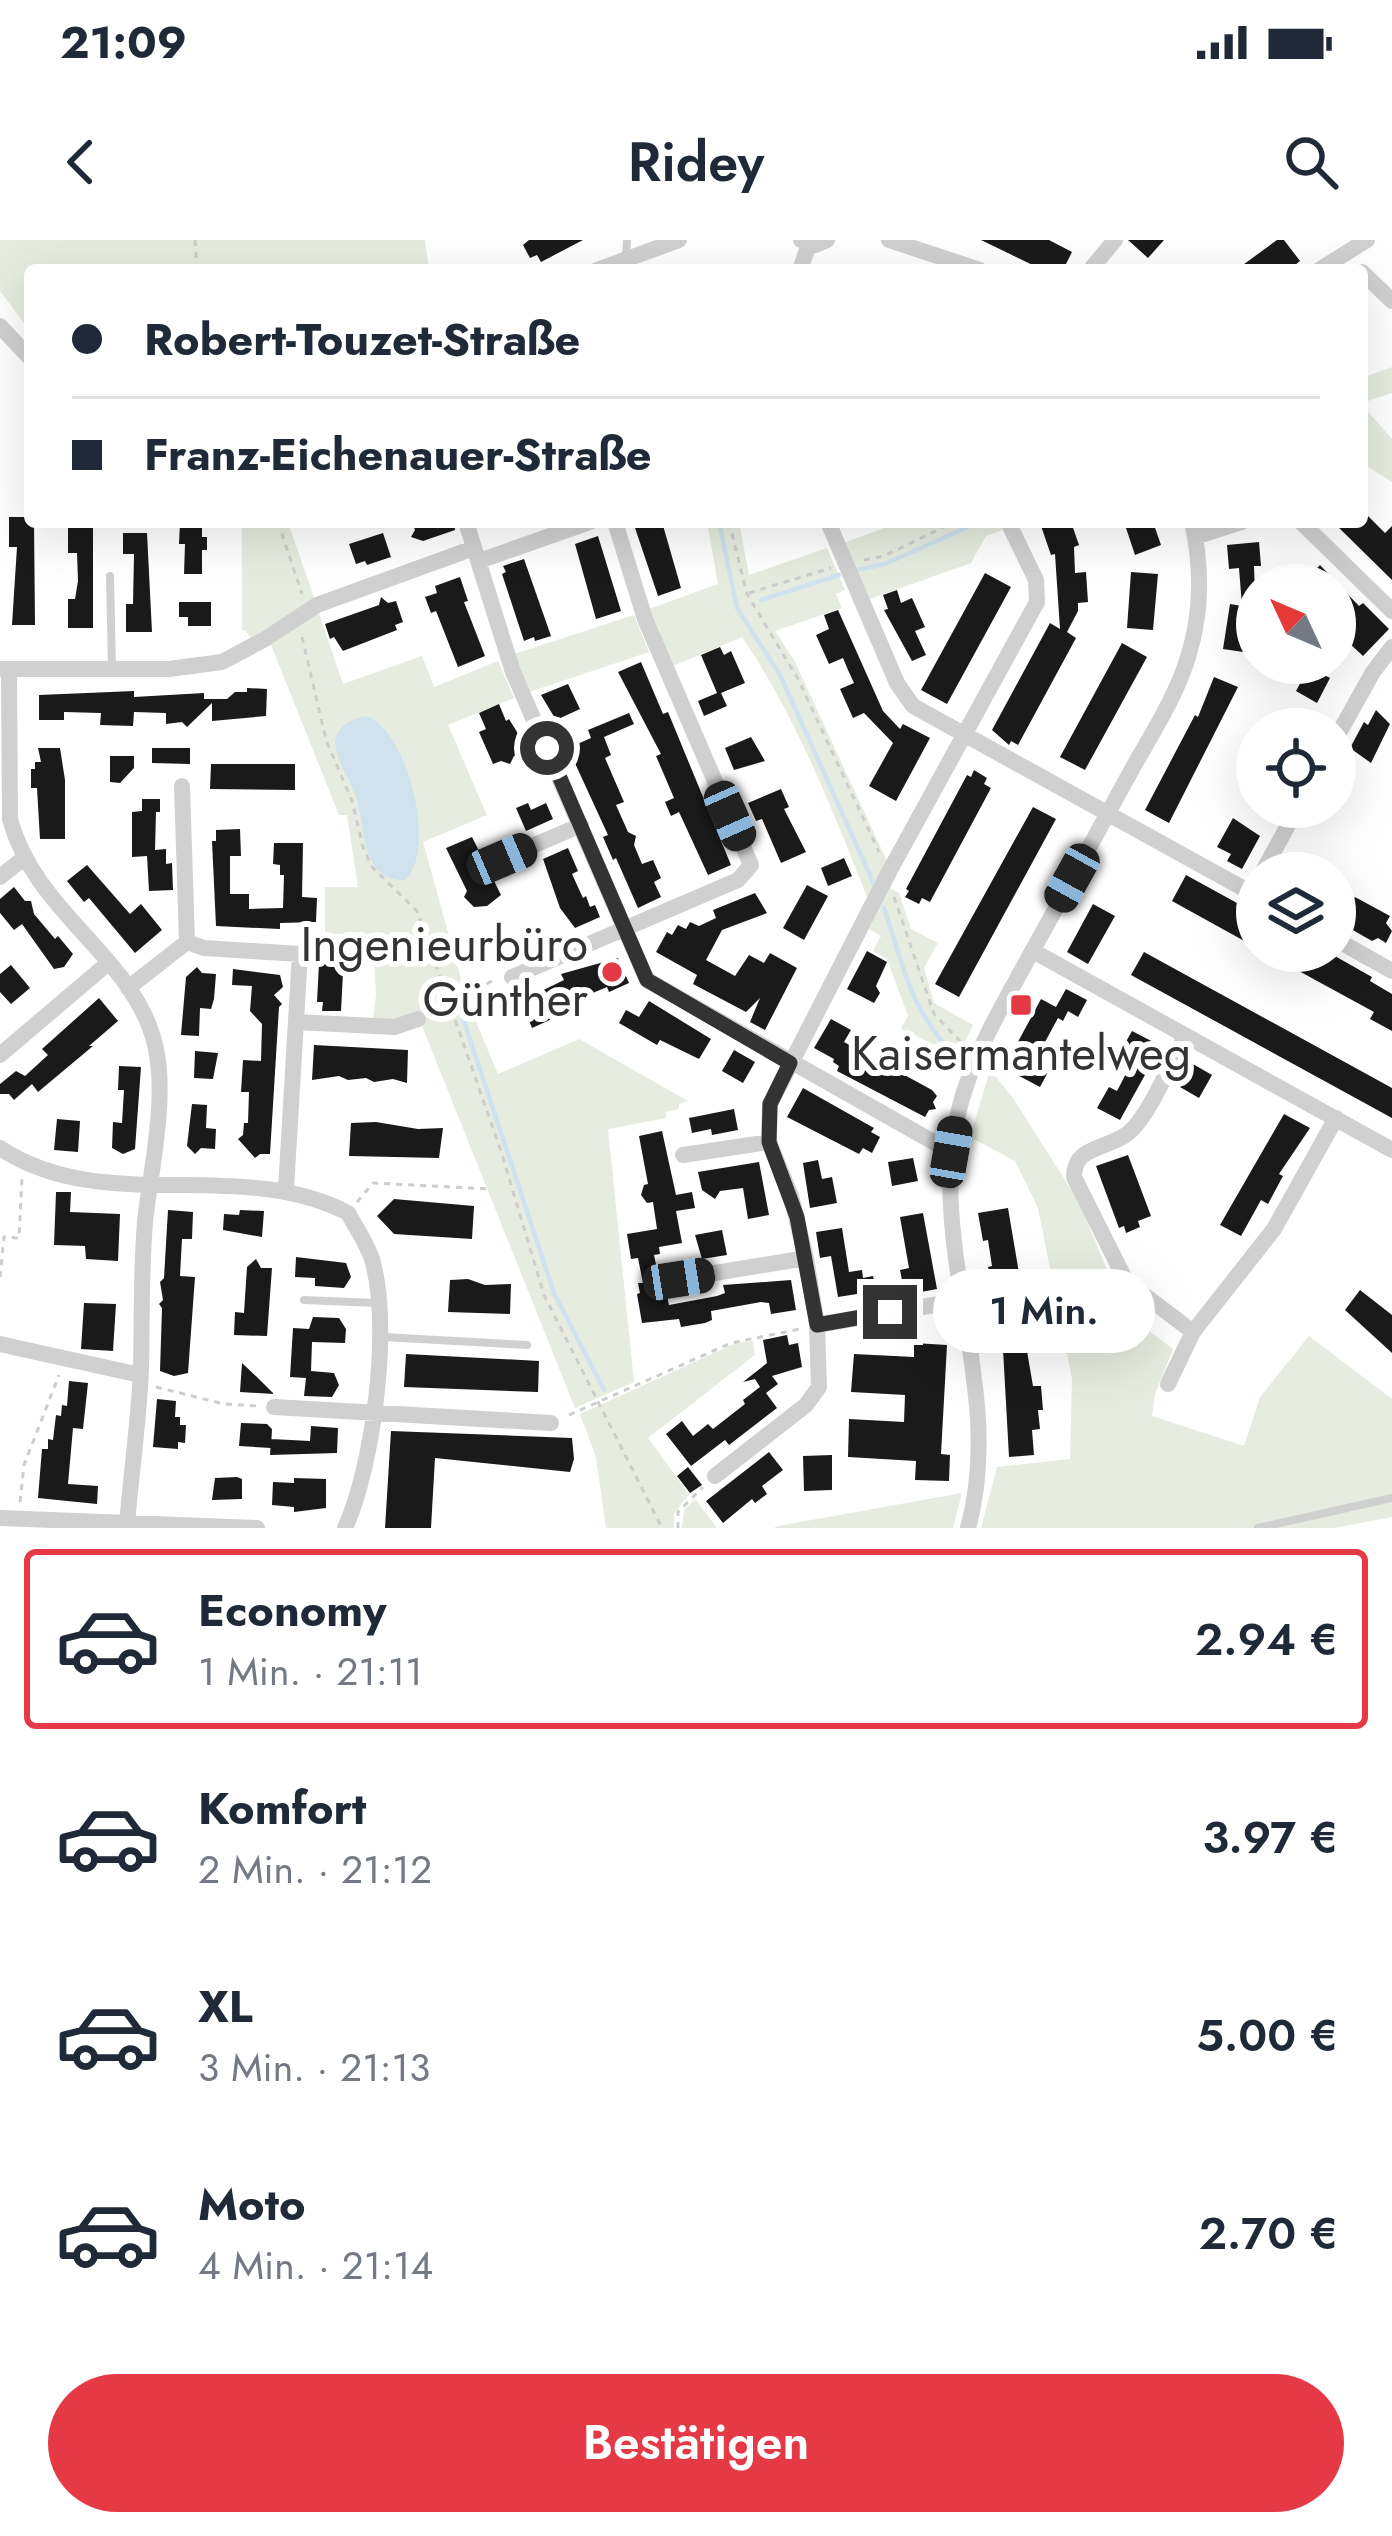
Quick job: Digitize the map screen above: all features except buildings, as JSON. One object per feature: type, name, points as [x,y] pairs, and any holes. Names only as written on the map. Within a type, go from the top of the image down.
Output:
[{"type":"street","points":[[626,249],[679,240]]},
{"type":"street","points":[[889,240],[945,247],[971,264]]},
{"type":"street","points":[[1095,264],[1115,240]]},
{"type":"street","points":[[1327,264],[1367,240]]},
{"type":"street","points":[[1343,253],[1354,264]]},
{"type":"street","points":[[1368,278],[1392,301]]},
{"type":"street","points":[[0,326],[24,352]]},
{"type":"street","points":[[468,528],[513,672],[647,980],[951,1152]]},
{"type":"street","points":[[127,1525],[159,1061],[151,1029],[128,988],[24,858],[10,819],[5,669],[169,669],[222,662],[301,615],[476,554],[569,528]]},
{"type":"street","points":[[512,977],[738,880],[751,865],[645,619],[617,528]]},
{"type":"street","points":[[831,528],[904,697],[965,737],[1236,880]]},
{"type":"street","points":[[715,1477],[814,1397],[819,1387],[817,1325],[806,1258],[791,1196],[769,1142],[770,1104],[1037,602],[1036,580],[1011,528]]},
{"type":"street","points":[[1307,528],[1392,610]]},
{"type":"street","points":[[968,1528],[980,1476],[981,1441],[973,1352],[949,1202],[951,1152],[961,1102],[977,1056],[1188,659],[1199,599],[1194,530]]},
{"type":"street","points":[[1353,708],[1392,647]]},
{"type":"street","points":[[182,786],[187,942]]},
{"type":"street","points":[[502,859],[581,825]]},
{"type":"street","points":[[0,877],[24,858]]},
{"type":"street","points":[[128,988],[187,942]]},
{"type":"street","points":[[187,942],[204,949],[300,954],[286,1189]]},
{"type":"street","points":[[1033,951],[1392,1150]]},
{"type":"street","points":[[1356,951],[1392,971]]},
{"type":"street","points":[[0,1055],[107,964]]},
{"type":"street","points":[[296,1022],[384,1028],[418,1019]]},
{"type":"street","points":[[1185,1036],[1136,1126],[1115,1141],[1079,1155],[1074,1178],[1126,1281],[1193,1331]]},
{"type":"street","points":[[1168,1384],[1193,1331],[1274,1229],[1336,1118]]},
{"type":"street","points":[[683,1155],[769,1142]]},
{"type":"street","points":[[0,1148],[23,1163],[73,1179],[286,1189],[348,1213],[373,1261],[381,1337],[360,1496],[345,1528]]},
{"type":"street","points":[[679,1279],[806,1258]]},
{"type":"street","points":[[817,1325],[963,1300]]},
{"type":"street","points":[[0,1344],[140,1376]]},
{"type":"street","points":[[274,1407],[551,1423]]},
{"type":"street","points":[[9,1518],[257,1528]]},
{"type":"lane","points":[[110,576],[112,669]]},
{"type":"lane","points":[[304,1300],[378,1303]]},
{"type":"lane","points":[[381,1337],[527,1345]]},
{"type":"lane","points":[[1258,1528],[1392,1498]]},
{"type":"path","points":[[279,528],[326,740],[352,801],[363,847],[372,867],[417,911],[501,1151],[544,1294],[662,1528]]},
{"type":"path","points":[[730,528],[747,594],[798,679],[893,896],[934,1014],[977,1056]]},
{"type":"path","points":[[418,1019],[500,977],[512,977]]},
{"type":"path","points":[[0,1277],[4,1237],[19,1238],[23,1163]]},
{"type":"path","points":[[348,1213],[373,1183],[490,1189]]},
{"type":"path","points":[[551,1423],[730,1342],[817,1325]]},
{"type":"path","points":[[9,1518],[65,1359]]},
{"type":"path","points":[[140,1376],[150,1385],[224,1404],[274,1407]]},
{"type":"path","points":[[678,1528],[678,1512],[715,1477]]},
{"type":"shaded area","points":[[0,240],[425,240],[428,264],[24,264],[24,323],[0,291]]},
{"type":"shaded area","points":[[1392,367],[1392,393],[1368,401],[1368,376]]},
{"type":"shaded area","points":[[1368,412],[1392,439],[1392,482],[1368,467]]},
{"type":"shaded area","points":[[242,528],[290,528],[314,598],[251,638],[242,631]]},
{"type":"shaded area","points":[[708,528],[740,528],[749,575],[827,548],[845,590],[836,594],[842,608],[775,631],[794,660],[887,861],[867,897],[796,731],[742,637],[673,666],[649,609],[718,584]]},
{"type":"shaded area","points":[[884,528],[1003,530],[986,536],[971,563],[867,600],[843,543]]},
{"type":"shaded area","points":[[319,613],[343,684],[422,656],[434,687],[498,661],[514,698],[448,725],[487,815],[423,842],[464,990],[397,1019],[373,1020],[373,934],[325,934],[325,887],[358,887],[347,815],[339,815],[271,645]]},
{"type":"shaded area","points":[[634,615],[649,652],[529,692],[514,654]]},
{"type":"shaded area","points":[[890,888],[899,893],[911,929],[938,943],[924,968],[934,1003],[973,1025],[951,1073],[929,1042],[901,1029],[908,1016],[887,959],[873,951],[881,936],[869,929]]},
{"type":"shaded area","points":[[466,998],[498,1074],[579,1039],[688,1101],[666,1112],[666,1118],[608,1129],[634,1382],[575,1408],[420,1021]]},
{"type":"shaded area","points":[[990,1070],[1079,1202],[1125,1313],[1173,1349],[1155,1394],[1152,1416],[1244,1446],[1260,1397],[1309,1336],[1392,1399],[1392,1517],[1334,1528],[981,1528],[997,1467],[1070,1459],[1072,1379],[1038,1208],[1015,1161],[970,1137]]},
{"type":"shaded area","points":[[753,1341],[755,1355],[648,1438],[689,1494],[674,1514],[674,1528],[606,1528],[596,1457],[580,1414],[736,1343]]},
{"type":"shaded area","points":[[962,1493],[953,1528],[774,1528],[778,1526]]},
{"type":"shaded area","points":[[695,1499],[717,1528],[682,1528],[684,1510]]},
{"type":"water","points":[[365,716],[394,742],[413,791],[419,844],[405,880],[381,873],[373,863],[357,800],[337,752],[339,731]]},
{"type":"waterway","points":[[720,528],[737,608],[780,675],[874,884]]},
{"type":"waterway","points":[[857,570],[885,564],[966,528]]},
{"type":"waterway","points":[[761,600],[839,575]]},
{"type":"waterway","points":[[884,908],[918,1004],[956,1058]]},
{"type":"waterway","points":[[460,1009],[554,1293],[604,1390]]},
{"type":"place","name":"Ingenieurbüro Günther","points":[[612,972]]},
{"type":"place","name":"Kaisermantelweg","points":[[1021,1005]]},
{"type":"route","points":[[547,748],[647,980],[790,1063],[770,1104],[769,1142],[797,1217],[817,1325],[890,1312]]}]
